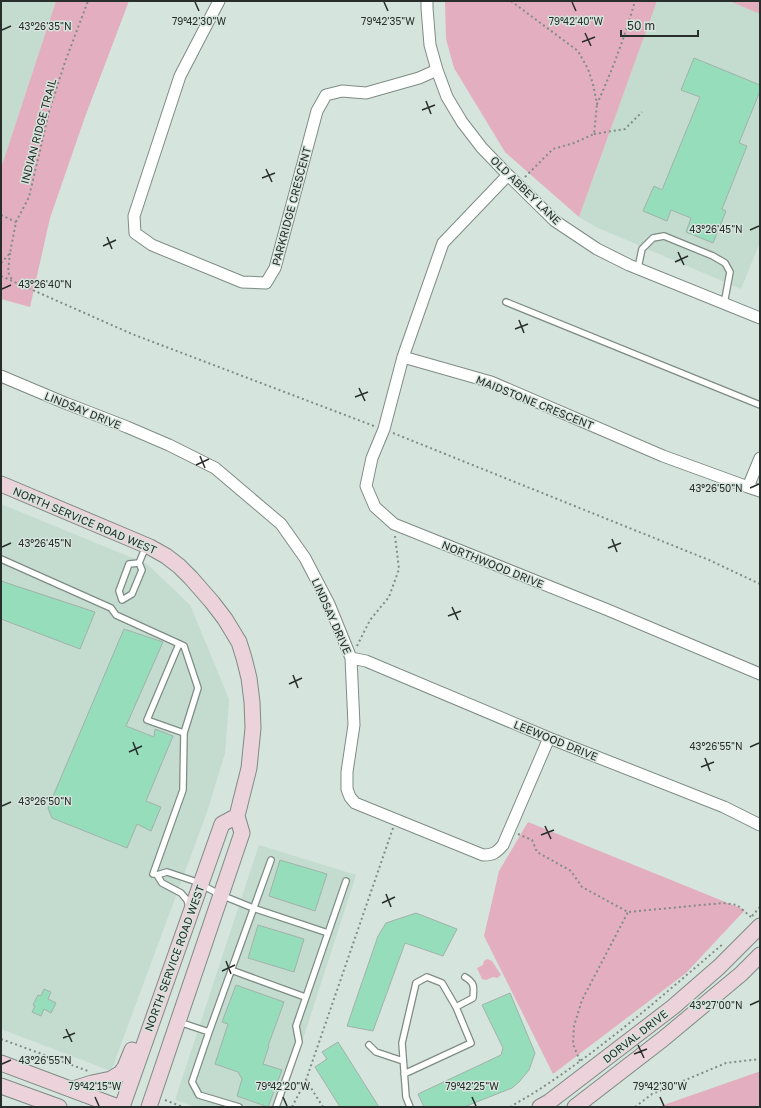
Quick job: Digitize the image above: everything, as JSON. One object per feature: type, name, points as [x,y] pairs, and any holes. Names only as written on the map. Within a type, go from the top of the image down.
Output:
[{"type":"street","name":"PARKRIDGE CRESCENT","points":[[219,1],[180,76],[134,216],[134,222],[135,233],[152,245],[242,282],[266,283],[275,268],[317,111],[326,95],[342,91],[366,93],[420,78],[437,70]]},
{"type":"street","name":"OLD ABBEY LANE","points":[[427,1],[430,45],[447,97],[462,122],[482,148],[555,221],[597,249],[638,268],[760,318]]},
{"type":"street","points":[[403,357],[443,243],[508,175]]},
{"type":"street","name":"MAIDSTONE CRESCENT","points":[[403,357],[491,382],[663,456],[760,491]]},
{"type":"street","name":"NORTHWOOD DRIVE","points":[[403,357],[384,429],[372,458],[366,486],[376,507],[394,524],[608,610],[760,674]]},
{"type":"street","name":"LINDSAY DRIVE","points":[[1,376],[169,445],[215,468],[281,524],[305,558],[329,604],[351,658],[354,725],[347,772],[347,789],[350,797],[355,803],[483,855],[490,855],[497,852],[502,845],[549,738]]},
{"type":"street","points":[[748,487],[760,458]]},
{"type":"street","name":"NORTH SERVICE ROAD WEST","points":[[1,484],[146,546],[166,556],[179,566],[192,578],[225,619],[239,642],[249,678],[253,728],[249,768],[237,816],[242,833],[149,1107]]},
{"type":"street","name":"LEEWOOD DRIVE","points":[[351,658],[366,661],[549,738],[724,807],[760,825]]},
{"type":"street","name":"NORTH SERVICE ROAD WEST","points":[[122,1107],[222,824],[237,816]]},
{"type":"street","name":"DORVAL DRIVE","points":[[540,1107],[672,1007],[719,967],[752,921]]},
{"type":"street","name":"DORVAL DRIVE","points":[[575,1107],[663,1040],[741,974],[760,955]]},
{"type":"street","points":[[73,1089],[111,1079],[121,1073],[126,1067],[131,1050],[148,1032]]},
{"type":"street","points":[[1,1062],[118,1107]]},
{"type":"street","points":[[1,1086],[59,1107]]},
{"type":"street","points":[[25,1095],[43,1107]]},
{"type":"lane","points":[[638,268],[642,249],[653,238],[664,236],[713,256],[725,263],[730,272],[724,304]]},
{"type":"lane","points":[[506,302],[760,405]]},
{"type":"lane","points":[[139,563],[129,564],[118,591],[122,600],[132,594],[142,570],[139,563],[146,546]]},
{"type":"lane","points":[[1,559],[111,608],[116,615],[184,646],[198,688],[184,733],[183,790],[153,874]]},
{"type":"lane","points":[[179,644],[147,720],[184,733]]},
{"type":"lane","points":[[239,1107],[199,1095],[192,1082],[271,860]]},
{"type":"lane","points":[[191,911],[187,900],[181,893],[162,883],[157,875],[167,872],[194,881],[221,895],[253,908],[328,933]]},
{"type":"lane","points":[[276,1107],[298,1042],[296,1026],[346,880]]},
{"type":"lane","points":[[231,970],[305,997]]},
{"type":"lane","points":[[404,1074],[471,1043],[456,1007],[442,983],[427,977],[416,984],[402,1043],[403,1061],[404,1074],[406,1097],[410,1107]]},
{"type":"lane","points":[[456,1007],[473,998],[474,988],[471,981],[465,977]]},
{"type":"lane","points":[[178,1021],[209,1032]]},
{"type":"lane","points":[[369,1045],[376,1052],[403,1061]]},
{"type":"path","name":"INDIAN RIDGE TRAIL","points":[[13,281],[8,272],[16,222],[29,197],[49,112],[65,62],[88,1]]},
{"type":"path","points":[[511,1],[578,51],[588,70],[593,84],[597,104],[594,134]]},
{"type":"path","points":[[597,104],[630,19],[634,1]]},
{"type":"path","points":[[518,184],[553,149],[574,143],[594,134],[625,128],[642,112]]},
{"type":"path","points":[[1,215],[16,222]]},
{"type":"path","points":[[1,263],[10,253]]},
{"type":"path","points":[[351,658],[370,620],[389,597],[399,570],[394,524]]},
{"type":"path","points":[[292,1107],[306,1080],[396,820]]},
{"type":"path","points":[[509,830],[532,840],[538,852],[572,871],[582,887],[628,912],[722,903],[737,905],[752,921],[760,907]]},
{"type":"path","points":[[580,1061],[573,1044],[574,1026],[582,1000],[628,912]]},
{"type":"path","points":[[510,1107],[545,1086],[580,1061],[643,1012],[725,942]]},
{"type":"path","points":[[635,1107],[652,1094],[726,1063],[760,1059]]},
{"type":"path","points":[[306,1080],[323,1107]]},
{"type":"shaded area","points":[[1,1],[56,1],[1,168]]},
{"type":"shaded area","points":[[56,1],[129,1],[85,117],[50,218],[30,307],[1,299],[1,168]]},
{"type":"shaded area","points":[[445,1],[657,1],[579,217],[505,152],[454,68],[446,39]]},
{"type":"shaded area","points":[[657,1],[729,1],[760,14],[760,242],[741,289],[596,227],[579,217]]},
{"type":"shaded area","points":[[729,1],[760,1],[760,14]]},
{"type":"shaded area","points":[[1,504],[147,564],[190,605],[229,699],[225,753],[207,812],[111,1071],[1,1029]]},
{"type":"shaded area","points":[[528,822],[745,910],[686,973],[553,1074],[484,936],[499,871]]},
{"type":"shaded area","points":[[259,845],[356,875],[281,1107],[196,1107],[175,1100]]},
{"type":"shaded area","points":[[487,959],[492,961],[501,975],[497,978],[493,977],[486,980],[482,979],[477,968],[483,965],[484,961]]},
{"type":"shaded area","points":[[760,1071],[760,1107],[658,1107],[758,1072]]},
{"type":"building","points":[[694,58],[760,85],[760,91],[739,143],[747,146],[722,209],[726,211],[713,243],[686,232],[691,218],[671,210],[667,221],[643,211],[654,186],[662,190],[700,97],[681,90]]},
{"type":"building","points":[[1,581],[95,612],[80,649],[1,619]]},
{"type":"building","points":[[124,629],[163,642],[126,726],[154,737],[155,729],[173,736],[146,801],[161,807],[151,831],[137,824],[127,848],[52,818],[48,808]]},
{"type":"building","points":[[280,860],[327,874],[315,911],[269,896]]},
{"type":"building","points":[[416,913],[457,929],[443,956],[405,943],[373,1031],[347,1026],[378,936],[386,923]]},
{"type":"building","points":[[258,925],[304,939],[294,972],[248,958]]},
{"type":"building","points":[[236,985],[284,1002],[263,1064],[282,1070],[268,1107],[237,1096],[242,1079],[238,1072],[215,1064],[228,1024],[222,1022]]},
{"type":"building","points":[[44,989],[51,992],[48,999],[56,1003],[51,1013],[44,1009],[41,1016],[32,1012],[35,1006],[33,1005],[38,995],[41,996]]},
{"type":"building","points":[[510,993],[535,1053],[529,1070],[512,1088],[464,1107],[424,1107],[418,1094],[501,1055],[503,1048],[482,1005]]},
{"type":"building","points":[[338,1042],[379,1107],[340,1107],[315,1067],[327,1059],[322,1052]]}]
